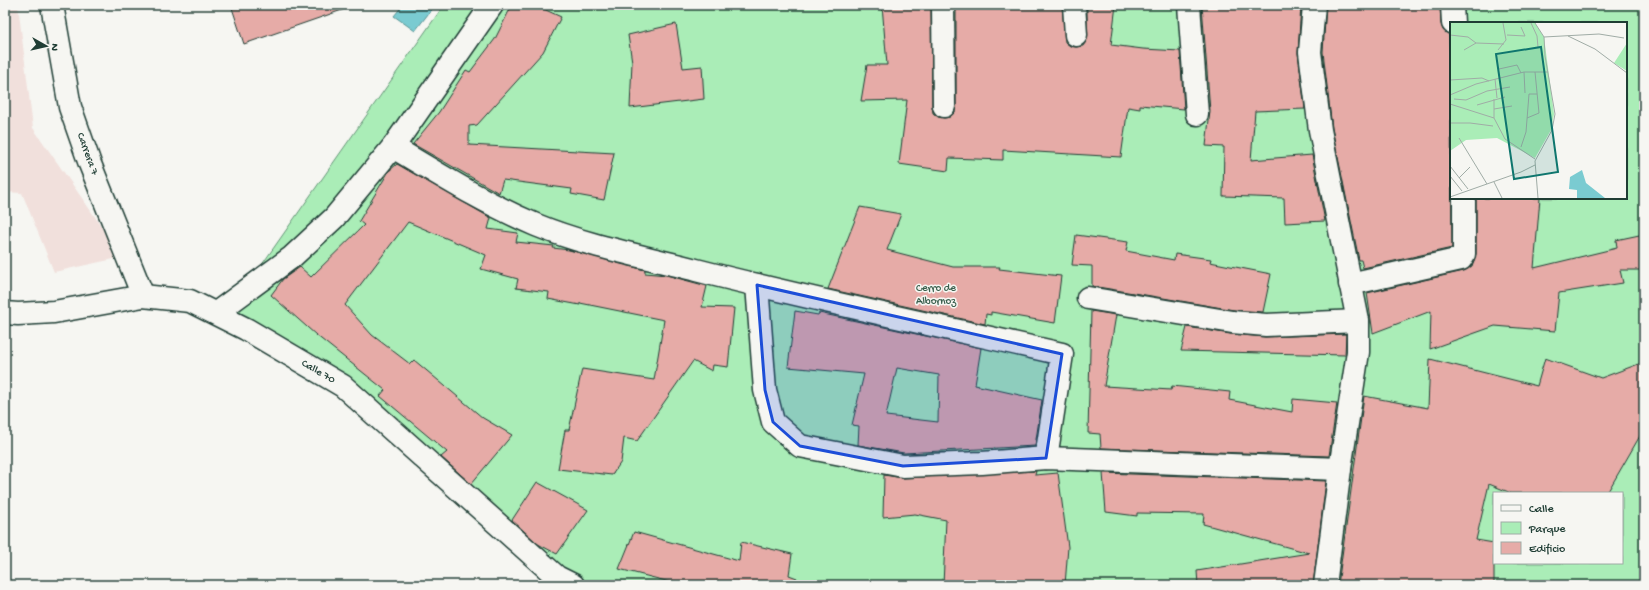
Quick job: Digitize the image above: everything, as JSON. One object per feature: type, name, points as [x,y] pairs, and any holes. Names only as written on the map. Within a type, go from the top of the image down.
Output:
[{"type":"street","name":"Carrera 7","points":[[52,5],[70,107],[90,164],[143,296]]},
{"type":"street","points":[[216,313],[292,257],[334,218],[393,147],[492,5]]},
{"type":"street","points":[[943,5],[944,106]]},
{"type":"street","points":[[1074,5],[1076,35]]},
{"type":"street","points":[[1189,5],[1198,114]]},
{"type":"street","points":[[1314,5],[1310,52],[1320,130],[1358,321],[1358,352],[1340,469],[1325,585]]},
{"type":"street","points":[[1452,5],[1453,22]]},
{"type":"street","points":[[393,147],[496,207],[538,226],[586,242],[757,286],[913,319],[1062,354],[1046,458]]},
{"type":"street","points":[[1350,284],[1461,259],[1464,254],[1464,199]]},
{"type":"street","points":[[757,286],[765,390],[773,422],[800,446],[903,466],[982,463],[1046,458],[1340,469]]},
{"type":"street","name":"Calle 70","points":[[5,313],[18,314],[54,312],[143,296],[190,300],[216,313],[343,386],[557,577],[573,585]]},
{"type":"street","points":[[1088,298],[1232,322],[1266,325],[1358,321]]},
{"type":"highlighted area","points":[[757,285],[1062,354],[1046,458],[903,466],[800,446],[773,422],[765,390]]},
{"type":"shaded area","points":[[5,5],[18,5],[33,128],[123,257],[54,272],[22,193],[5,192]]},
{"type":"green space","name":"Cerro de Albornoz","points":[[444,5],[1644,5],[1644,585],[592,585],[559,568],[345,377],[228,313]]},
{"type":"water","points":[[403,5],[435,5],[415,31],[394,16]]},
{"type":"building","points":[[231,5],[345,5],[345,9],[244,44]]},
{"type":"building","points":[[512,5],[535,5],[561,17],[543,52],[477,125],[469,126],[469,145],[614,153],[604,200],[571,194],[572,189],[503,180],[499,193],[413,144],[439,112],[466,70],[470,72],[495,39]]},
{"type":"building","points":[[882,5],[931,5],[932,106],[933,113],[938,117],[950,117],[955,112],[956,106],[956,5],[1062,5],[1065,42],[1070,46],[1076,47],[1083,46],[1087,40],[1087,5],[1116,5],[1111,45],[1143,49],[1180,51],[1184,109],[1140,105],[1140,109],[1128,107],[1121,157],[1003,150],[1003,160],[949,158],[948,171],[899,164],[907,100],[861,101],[867,65],[887,65]]},
{"type":"building","points":[[1202,5],[1301,5],[1298,53],[1305,109],[1255,111],[1251,160],[1312,155],[1325,221],[1285,223],[1284,198],[1223,196],[1224,147],[1206,146],[1210,111]]},
{"type":"building","points":[[1326,5],[1440,5],[1441,24],[1443,30],[1449,34],[1450,199],[1452,199],[1452,248],[1363,268],[1361,260],[1359,260],[1332,128],[1323,52]]},
{"type":"building","points":[[676,24],[683,68],[702,66],[704,99],[630,108],[632,62],[628,35]]},
{"type":"building","points":[[397,164],[491,218],[488,229],[518,233],[516,242],[554,246],[553,248],[569,250],[645,270],[645,273],[666,275],[707,286],[702,307],[734,308],[728,367],[713,365],[712,371],[693,361],[637,441],[624,438],[621,462],[612,475],[558,469],[565,430],[569,430],[582,369],[654,380],[664,320],[580,303],[580,305],[548,299],[549,292],[516,288],[518,279],[481,269],[486,255],[408,222],[345,305],[372,335],[410,364],[414,360],[483,418],[512,435],[471,484],[441,457],[447,452],[380,396],[385,390],[316,335],[271,295],[283,279],[300,267],[311,277],[364,225],[359,221],[389,171]]},
{"type":"building","points":[[1476,199],[1540,199],[1534,268],[1617,248],[1616,240],[1644,234],[1644,270],[1620,270],[1623,283],[1559,293],[1555,331],[1495,326],[1430,349],[1431,311],[1373,333],[1367,293],[1464,271],[1472,266],[1476,254]]},
{"type":"building","points":[[860,207],[901,214],[887,250],[953,267],[1000,267],[999,269],[1061,276],[1055,323],[991,312],[991,315],[986,314],[985,324],[828,289]]},
{"type":"building","points":[[1076,235],[1128,242],[1126,251],[1174,260],[1175,254],[1211,259],[1210,262],[1271,274],[1263,312],[1234,310],[1092,286],[1092,266],[1072,265]]},
{"type":"building","points":[[795,311],[818,315],[819,313],[981,348],[975,385],[1042,400],[1035,446],[904,453],[858,445],[859,426],[852,425],[864,374],[788,367]],"holes":[[[897,368],[939,375],[938,422],[886,416]]]},
{"type":"building","points":[[1091,311],[1116,315],[1104,386],[1171,390],[1172,386],[1230,392],[1229,400],[1292,412],[1293,399],[1337,403],[1329,456],[1101,448],[1100,434],[1088,433]]},
{"type":"building","points":[[1187,327],[1230,334],[1265,337],[1346,334],[1345,355],[1181,351]]},
{"type":"building","points":[[1545,358],[1601,378],[1644,362],[1644,429],[1608,492],[1509,492],[1489,484],[1476,540],[1493,543],[1494,585],[1338,585],[1364,396],[1428,408],[1430,359],[1537,386]]},
{"type":"building","points":[[1036,471],[1035,475],[1058,473],[1068,547],[1065,585],[943,585],[946,520],[915,514],[883,517],[884,475],[903,478]]},
{"type":"building","points":[[1103,473],[1326,481],[1313,585],[1198,585],[1197,571],[1309,553],[1203,524],[1204,514],[1137,513],[1137,516],[1106,512]]},
{"type":"building","points":[[537,482],[588,510],[557,554],[538,544],[512,520]]},
{"type":"building","points":[[634,532],[739,561],[741,542],[792,554],[789,575],[797,578],[796,585],[682,585],[619,569]]}]
